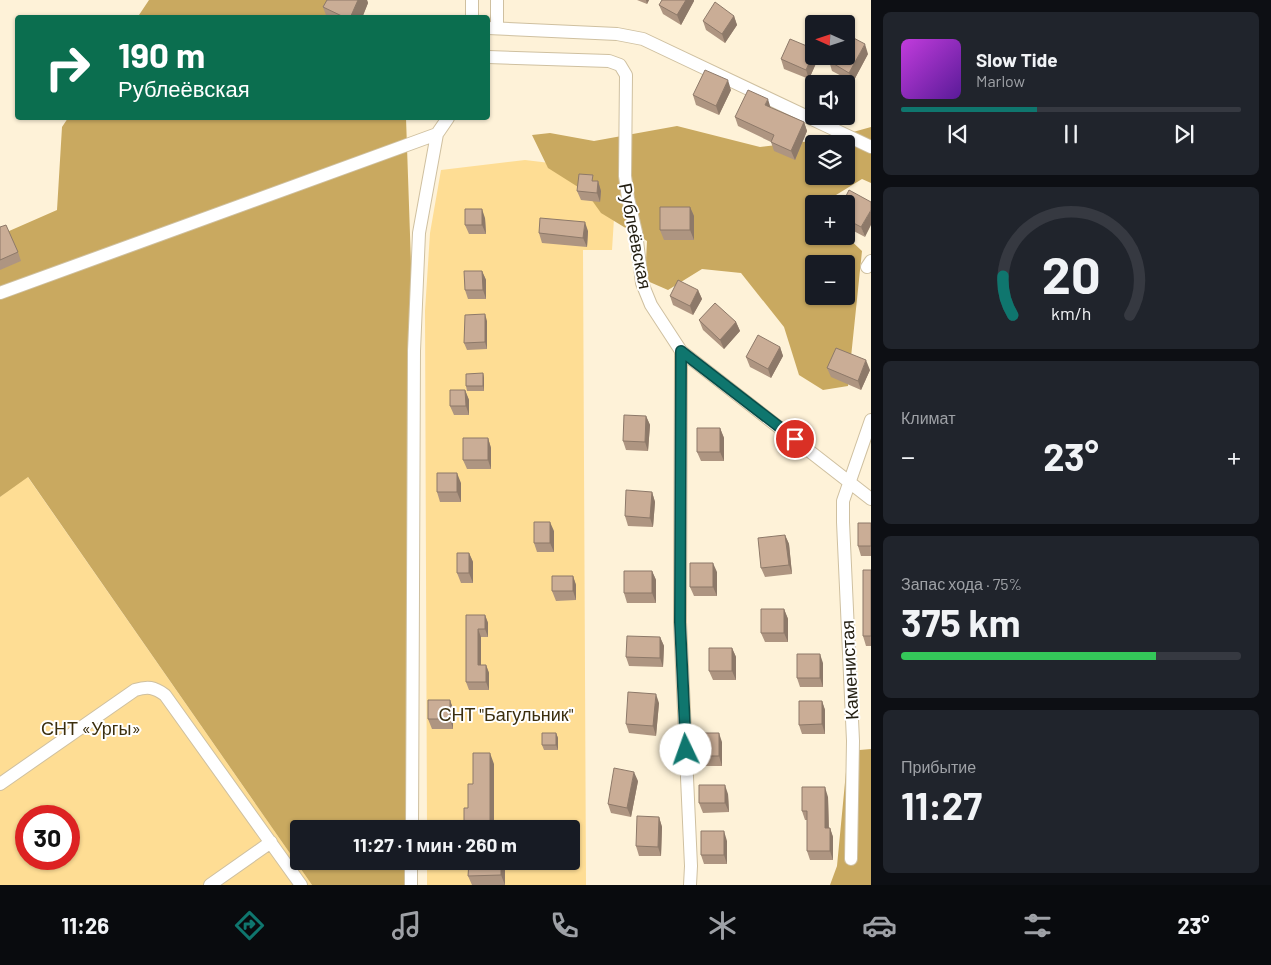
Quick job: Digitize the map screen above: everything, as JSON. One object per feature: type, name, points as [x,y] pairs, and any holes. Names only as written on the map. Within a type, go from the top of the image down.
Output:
[{"type":"street","points":[[472,0],[472,15]]},
{"type":"street","points":[[497,0],[492,28],[617,34],[643,39],[871,147]]},
{"type":"street","name":"Рублеёвская","points":[[490,57],[609,61],[620,64],[626,75],[625,176],[636,232],[642,284],[651,305],[681,351],[871,499]]},
{"type":"street","points":[[412,820],[414,351],[419,233],[438,134],[447,120]]},
{"type":"street","points":[[0,293],[438,134]]},
{"type":"street","points":[[681,351],[680,622],[692,866],[690,885]]},
{"type":"street","name":"Каменистая","points":[[851,859],[853,741],[843,501],[871,420]]},
{"type":"street","points":[[0,784],[135,690],[145,686],[156,688],[165,695],[302,885]]},
{"type":"street","points":[[210,885],[270,842]]},
{"type":"street","points":[[411,870],[411,885]]},
{"type":"green space","name":"СНТ \"Багульник\"","points":[[525,160],[617,171],[612,250],[583,250],[586,885],[427,885],[427,870],[580,870],[580,820],[427,820],[425,311],[430,233],[441,170]]},
{"type":"green space","name":"СНТ «Ургы»","points":[[27,476],[290,853],[290,870],[302,870],[312,885],[0,885],[0,497]]},
{"type":"shaded area","points":[[149,0],[337,0],[361,15],[139,15]]},
{"type":"shaded area","points":[[67,120],[406,120],[414,351],[410,820],[290,820],[290,853],[28,477],[0,497],[0,235],[57,210],[62,127]]},
{"type":"shaded area","points":[[677,126],[760,147],[805,142],[805,185],[852,185],[836,195],[805,195],[805,245],[855,244],[862,251],[848,386],[823,390],[799,375],[784,327],[741,273],[702,269],[668,290],[645,280],[647,241],[601,213],[586,192],[548,168],[532,135],[550,133],[594,141]]},
{"type":"shaded area","points":[[871,127],[871,183],[862,179],[855,183],[855,135],[842,135]]},
{"type":"shaded area","points":[[871,749],[871,885],[830,885],[837,866],[848,751]]},
{"type":"shaded area","points":[[302,870],[410,870],[410,885],[312,885]]},
{"type":"building","points":[[327,0],[358,0],[351,15],[340,15],[323,7]]},
{"type":"building","points":[[662,0],[686,0],[677,15],[659,5]]},
{"type":"building","points":[[715,2],[734,16],[722,34],[703,21]]},
{"type":"building","points":[[790,39],[805,45],[805,65],[808,65],[806,70],[781,59]]},
{"type":"building","points":[[855,39],[865,44],[855,62]]},
{"type":"building","points":[[836,65],[853,65],[849,73]]},
{"type":"building","points":[[705,70],[728,80],[716,106],[693,95]]},
{"type":"building","points":[[748,90],[768,99],[765,105],[804,122],[791,151],[771,142],[774,135],[735,117]]},
{"type":"building","points":[[579,174],[593,175],[592,181],[598,181],[597,193],[577,191]]},
{"type":"building","points":[[849,190],[871,202],[871,210],[861,227],[855,224],[855,195],[846,195]]},
{"type":"building","points":[[660,207],[690,207],[690,230],[660,230]]},
{"type":"building","points":[[465,209],[482,209],[482,225],[465,225]]},
{"type":"building","points":[[540,218],[585,222],[583,238],[539,233]]},
{"type":"building","points":[[6,225],[18,252],[0,260],[0,227]]},
{"type":"building","points":[[464,271],[482,271],[483,290],[465,290]]},
{"type":"building","points":[[678,280],[698,290],[690,306],[670,296]]},
{"type":"building","points":[[715,303],[736,322],[720,340],[699,320]]},
{"type":"building","points":[[485,314],[485,342],[464,343],[465,315]]},
{"type":"building","points":[[758,335],[780,347],[768,369],[746,357]]},
{"type":"building","points":[[836,348],[866,360],[858,381],[827,368]]},
{"type":"building","points":[[483,373],[483,386],[466,386],[466,374]]},
{"type":"building","points":[[450,390],[465,390],[466,406],[450,406]]},
{"type":"building","points":[[624,415],[646,416],[645,442],[623,441]]},
{"type":"building","points":[[697,428],[720,428],[720,452],[697,452]]},
{"type":"building","points":[[463,438],[488,438],[488,460],[463,460]]},
{"type":"building","points":[[437,473],[457,473],[457,492],[437,492]]},
{"type":"building","points":[[626,490],[652,492],[650,518],[625,516]]},
{"type":"building","points":[[534,522],[550,522],[550,543],[534,543]]},
{"type":"building","points":[[858,523],[871,523],[871,546],[858,546]]},
{"type":"building","points":[[785,535],[789,565],[761,568],[758,538]]},
{"type":"building","points":[[457,553],[469,553],[469,573],[457,573]]},
{"type":"building","points":[[690,563],[713,563],[713,587],[690,587]]},
{"type":"building","points":[[863,570],[871,570],[871,636],[863,636]]},
{"type":"building","points":[[624,571],[652,571],[652,593],[624,593]]},
{"type":"building","points":[[552,576],[573,576],[573,591],[552,591]]},
{"type":"building","points":[[761,609],[784,609],[784,633],[761,633]]},
{"type":"building","points":[[466,615],[485,615],[485,629],[478,629],[478,665],[486,665],[486,682],[466,682]]},
{"type":"building","points":[[627,636],[660,637],[660,658],[626,657]]},
{"type":"building","points":[[709,648],[732,648],[732,671],[709,671]]},
{"type":"building","points":[[797,654],[820,654],[820,678],[797,678]]},
{"type":"building","points":[[628,692],[656,694],[653,726],[626,724]]},
{"type":"building","points":[[428,700],[450,700],[450,719],[428,719]]},
{"type":"building","points":[[799,701],[822,701],[822,724],[799,725]]},
{"type":"building","points":[[542,733],[556,733],[556,745],[542,745]]},
{"type":"building","points":[[696,733],[719,733],[719,756],[696,756]]},
{"type":"building","points":[[473,753],[490,753],[490,820],[464,820],[464,808],[468,808],[468,784],[473,784]]},
{"type":"building","points":[[614,768],[634,772],[627,808],[608,804]]},
{"type":"building","points":[[699,785],[725,785],[725,803],[699,803]]},
{"type":"building","points":[[802,787],[825,787],[825,828],[830,828],[830,851],[807,851],[807,811],[802,811]]},
{"type":"building","points":[[637,816],[659,817],[658,847],[636,846]]},
{"type":"building","points":[[701,831],[724,831],[724,855],[701,855]]},
{"type":"building","points":[[468,870],[501,870],[501,875],[468,876]]},
{"type":"route","points":[[686,750],[680,622],[681,351],[795,439]]}]
